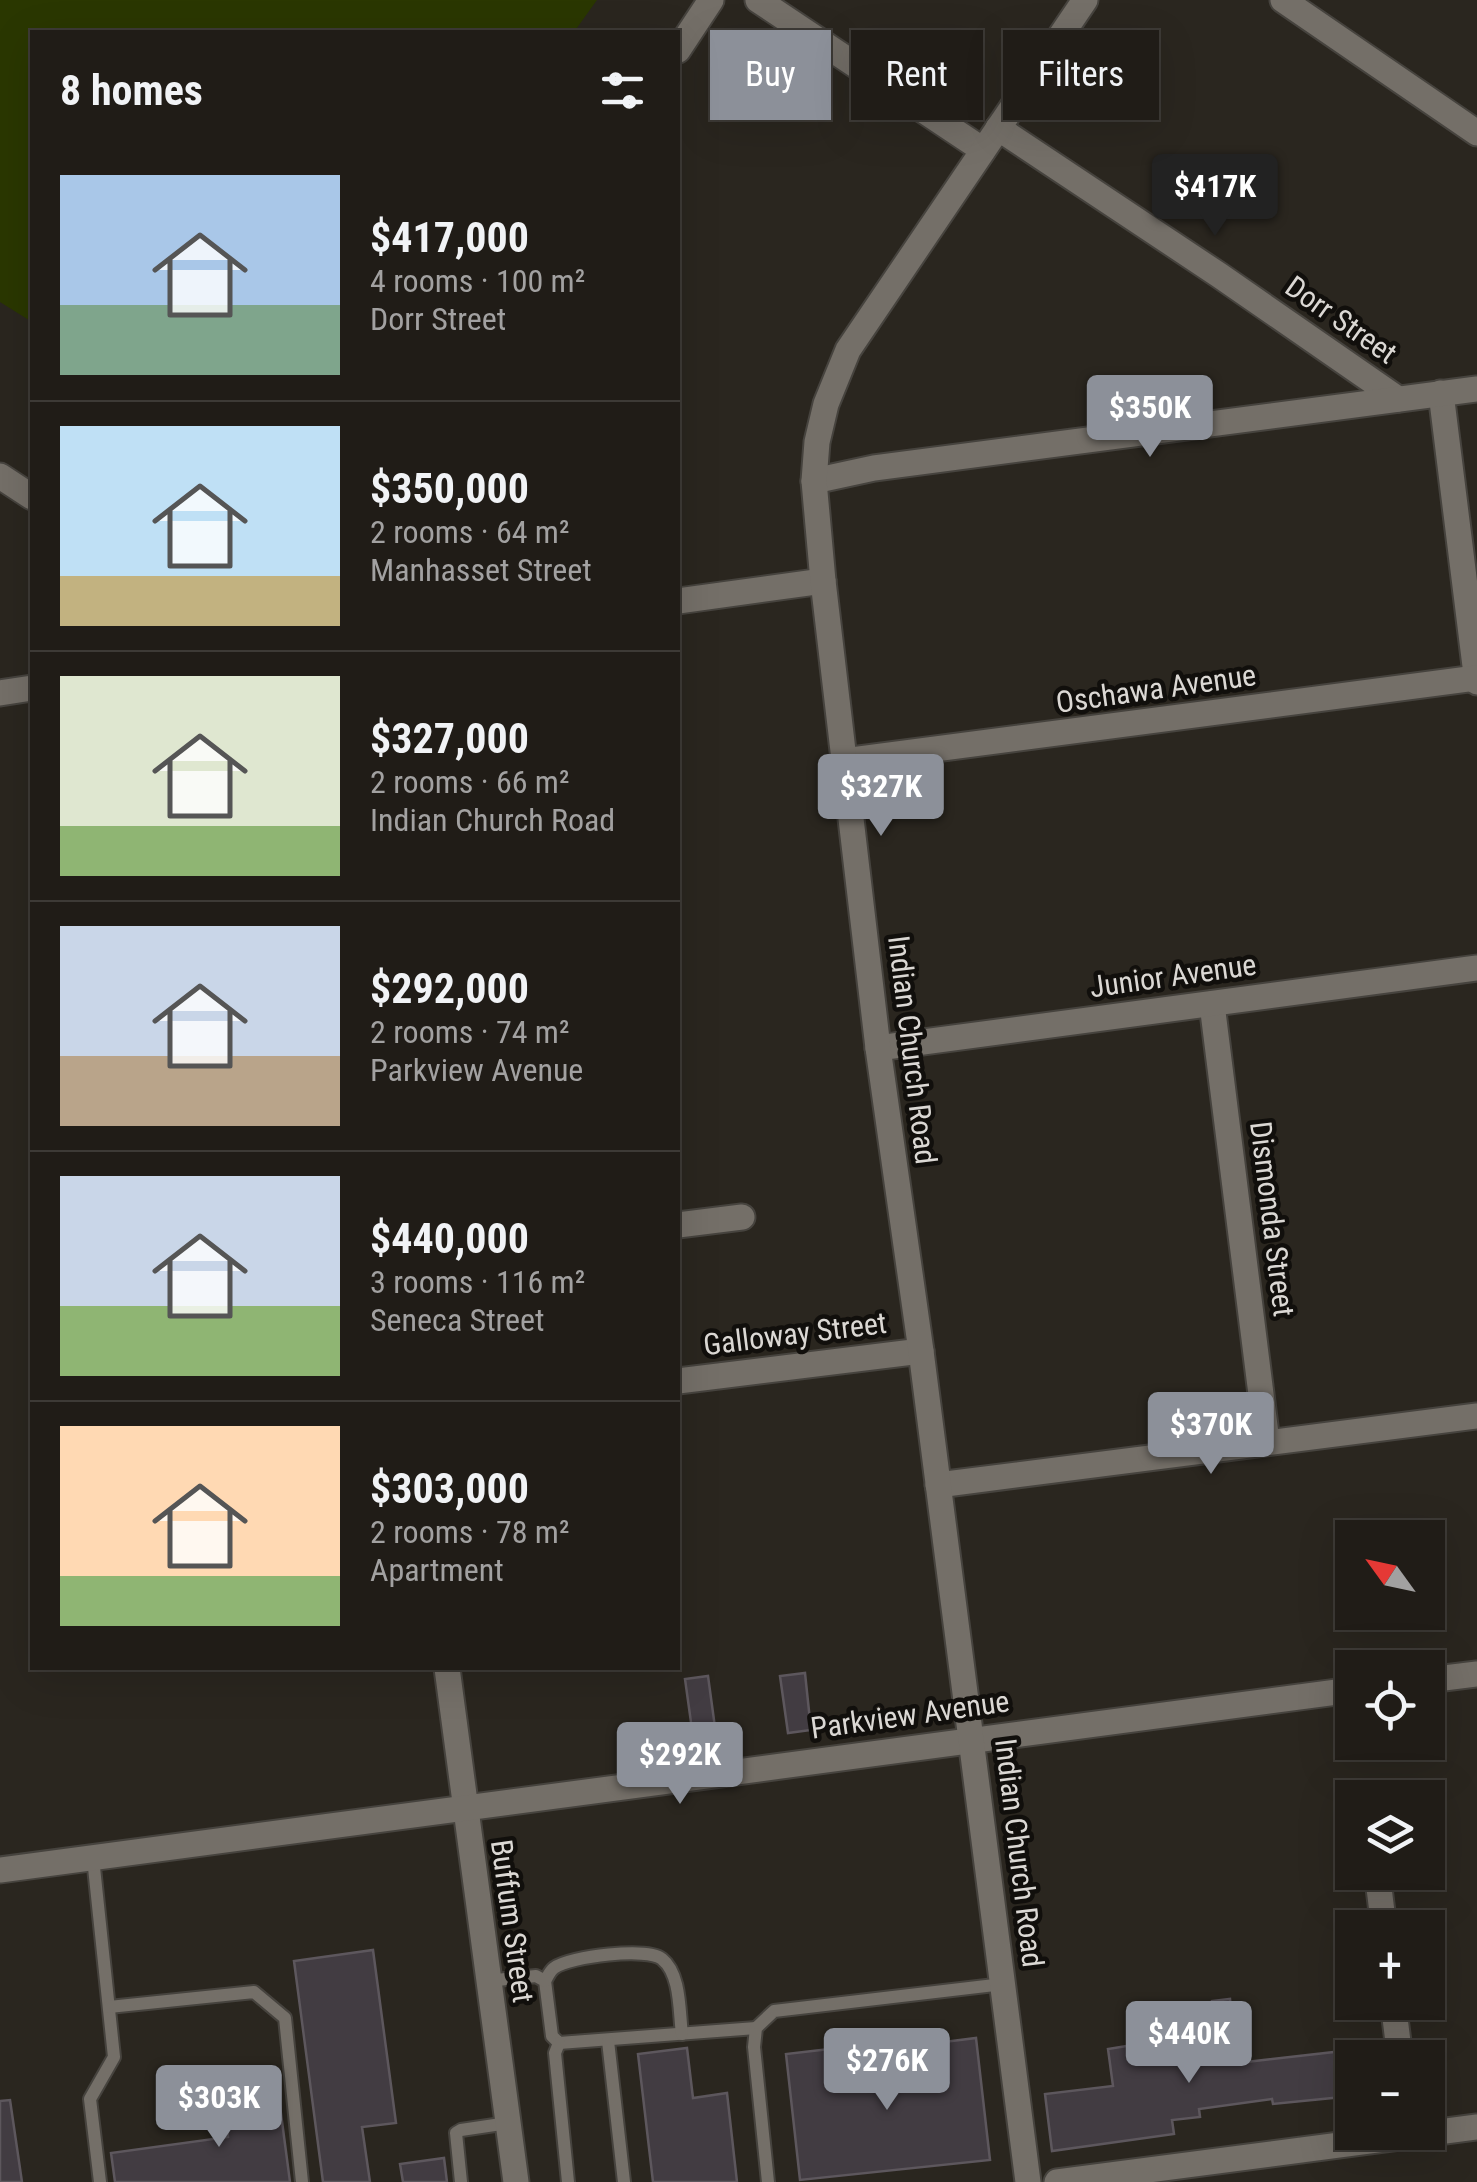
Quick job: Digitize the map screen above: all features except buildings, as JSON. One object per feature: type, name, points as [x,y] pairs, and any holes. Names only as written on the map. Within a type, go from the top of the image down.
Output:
[{"type":"street","points":[[680,47],[710,0]]},
{"type":"street","name":"Dorr Street","points":[[758,0],[1220,275],[1398,399]]},
{"type":"street","name":"Indian Church Road","points":[[1028,2182],[878,1048],[814,480],[826,404],[848,350],[1086,0]]},
{"type":"street","points":[[1283,0],[1477,133]]},
{"type":"street","points":[[814,480],[874,468],[1477,388]]},
{"type":"street","points":[[1440,394],[1477,680]]},
{"type":"street","points":[[0,476],[30,496]]},
{"type":"street","points":[[680,601],[823,582]]},
{"type":"street","name":"Oschawa Avenue","points":[[844,761],[1477,680]]},
{"type":"street","points":[[0,693],[30,688]]},
{"type":"street","name":"Junior Avenue","points":[[878,1048],[1477,968]]},
{"type":"street","name":"Dismonda Street","points":[[1212,1004],[1267,1442]]},
{"type":"street","points":[[680,1225],[742,1217]]},
{"type":"street","name":"Galloway Street","points":[[680,1382],[920,1350]]},
{"type":"street","points":[[938,1485],[1477,1416]]},
{"type":"street","name":"Buffum Street","points":[[447,1670],[516,2182]]},
{"type":"street","points":[[1445,1678],[1477,1674]]},
{"type":"street","name":"Parkview Avenue","points":[[0,1870],[1335,1692]]},
{"type":"street","points":[[1445,2130],[1477,2127]]},
{"type":"street","points":[[1057,2182],[1335,2144]]},
{"type":"lane","points":[[93,1858],[114,2056],[90,2100],[100,2182]]},
{"type":"lane","points":[[682,2034],[674,1974],[662,1958],[645,1951],[579,1960],[554,1968],[545,1980],[552,2036],[559,2043],[608,2041],[756,2028],[774,2011],[1003,1984]]},
{"type":"lane","points":[[488,1981],[536,1976],[545,1980]]},
{"type":"lane","points":[[109,2007],[254,1992],[285,2018],[302,2182]]},
{"type":"lane","points":[[756,2028],[754,2047],[768,2182]]},
{"type":"lane","points":[[608,2041],[624,2182]]},
{"type":"lane","points":[[559,2043],[555,2053],[568,2182]]},
{"type":"lane","points":[[461,2182],[456,2133],[508,2123]]},
{"type":"green space","points":[[0,0],[597,0],[575,30],[30,30],[30,321],[0,302]]}]
